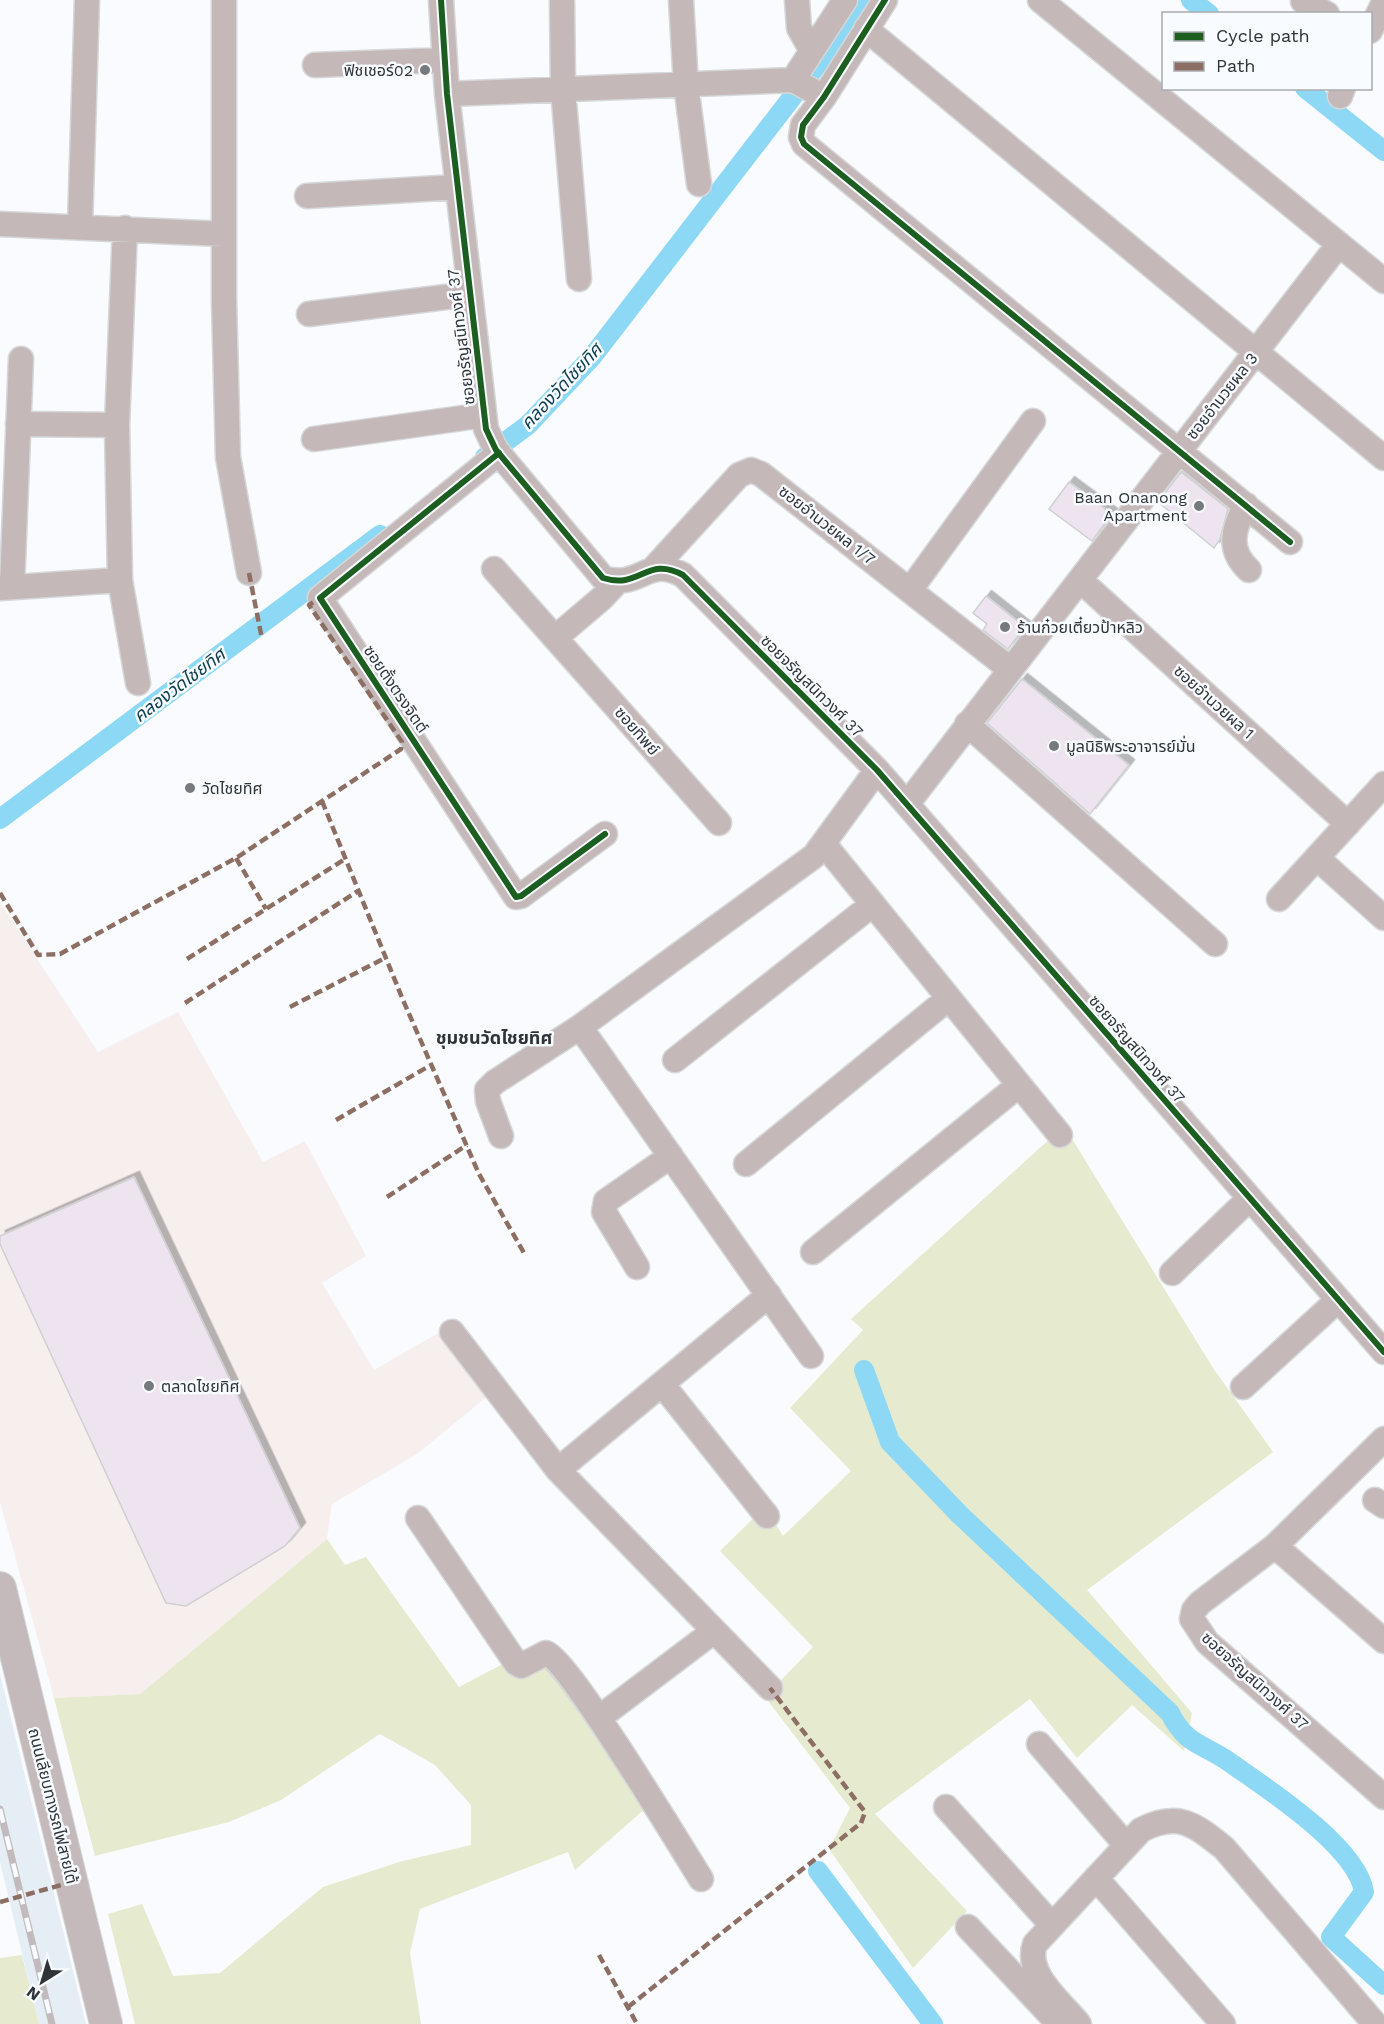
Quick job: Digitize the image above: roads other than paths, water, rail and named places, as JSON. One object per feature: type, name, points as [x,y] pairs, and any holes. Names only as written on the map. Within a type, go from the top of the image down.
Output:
[{"type":"main road","name":"ถนนเลียบทางรถไฟสายใต้","points":[[0,1588],[106,2024]]},
{"type":"street","points":[[80,226],[87,0]]},
{"type":"street","points":[[224,0],[224,234],[228,457],[249,573]]},
{"type":"street","name":"ซอยจรัญสนิทวงศ์ 37","points":[[441,0],[444,60],[457,187],[491,437]]},
{"type":"street","points":[[562,0],[563,89],[579,279]]},
{"type":"street","points":[[681,0],[686,85],[699,184]]},
{"type":"street","points":[[797,0],[799,28],[812,51]]},
{"type":"street","points":[[845,0],[812,51],[805,87],[801,137],[804,144],[1290,542]]},
{"type":"street","points":[[447,94],[686,85],[805,87],[866,29],[885,0]]},
{"type":"street","points":[[1041,0],[1384,281]]},
{"type":"street","points":[[1303,1],[1323,12]]},
{"type":"street","points":[[1372,29],[1384,2]]},
{"type":"street","points":[[866,29],[1384,458]]},
{"type":"street","points":[[315,65],[444,60]]},
{"type":"street","points":[[308,196],[457,187]]},
{"type":"street","points":[[0,224],[224,234]]},
{"type":"street","points":[[125,228],[117,425],[120,580],[138,683]]},
{"type":"street","name":"ซอยอำนวยผล 3","points":[[907,804],[1339,244]]},
{"type":"street","points":[[309,314],[470,294]]},
{"type":"street","points":[[21,359],[6,588],[120,580]]},
{"type":"street","points":[[909,590],[1033,421]]},
{"type":"street","points":[[18,424],[117,425]]},
{"type":"street","points":[[314,439],[491,437],[603,578],[617,582],[629,581],[654,568]]},
{"type":"street","name":"ซอยตั้งตรงจิตต์","points":[[491,437],[320,598],[516,897],[521,896],[605,834]]},
{"type":"street","name":"ซอยอำนวยผล 1/7","points":[[654,568],[739,475],[751,470],[762,474],[1011,669]]},
{"type":"street","points":[[1246,505],[1237,521],[1234,545],[1236,556],[1249,570]]},
{"type":"street","name":"ซอยจรัญสนิทวงศ์ 37","points":[[654,568],[670,569],[683,576],[877,770],[1384,1352]]},
{"type":"street","name":"ซอยทิพย์","points":[[494,569],[719,823]]},
{"type":"street","name":"ซอยอำนวยผล 1","points":[[1080,580],[1347,824]]},
{"type":"street","points":[[555,638],[602,598],[617,582]]},
{"type":"street","points":[[968,724],[1215,944]]},
{"type":"street","points":[[501,1136],[488,1101],[487,1090],[495,1082],[580,1027],[814,856],[877,770]]},
{"type":"street","points":[[1279,899],[1384,784]]},
{"type":"street","points":[[824,844],[1060,1135]]},
{"type":"street","points":[[1317,858],[1384,918]]},
{"type":"street","points":[[675,1060],[873,904]]},
{"type":"street","points":[[746,1164],[949,998]]},
{"type":"street","points":[[580,1027],[811,1356]]},
{"type":"street","points":[[813,1252],[1019,1085]]},
{"type":"street","points":[[638,1267],[603,1212],[603,1205],[671,1156]]},
{"type":"street","points":[[1172,1273],[1249,1199]]},
{"type":"street","points":[[558,1470],[769,1296]]},
{"type":"street","points":[[1243,1387],[1338,1300]]},
{"type":"street","points":[[452,1332],[558,1470],[770,1688]]},
{"type":"street","points":[[662,1384],[767,1516]]},
{"type":"street","name":"ซอยจรัญสนิทวงศ์ 37","points":[[1384,1439],[1275,1546],[1200,1603],[1194,1610],[1192,1619],[1207,1642],[1384,1797]]},
{"type":"street","points":[[418,1518],[516,1663],[522,1666],[540,1655],[551,1655],[599,1718],[701,1879]]},
{"type":"street","points":[[1275,1546],[1384,1641]]},
{"type":"street","points":[[599,1718],[714,1630]]},
{"type":"street","points":[[1040,1744],[1126,1845]]},
{"type":"street","points":[[946,1808],[1052,1925]]},
{"type":"street","points":[[1079,2024],[1034,1969],[1031,1955],[1035,1944],[1141,1830],[1159,1821],[1177,1819],[1200,1829],[1224,1848],[1375,2024]]},
{"type":"street","points":[[1096,1878],[1223,2024]]},
{"type":"street","points":[[968,1927],[1059,2024]]},
{"type":"waterway","name":"คลองวัดไชยทิศ","points":[[485,457],[528,425],[592,357],[867,0]]},
{"type":"waterway","name":"คลองวัดไชยทิศ","points":[[1191,0],[1206,12]]},
{"type":"waterway","name":"คลองวัดไชยทิศ","points":[[1308,90],[1384,151]]},
{"type":"waterway","name":"คลองวัดไชยทิศ","points":[[0,819],[380,535]]},
{"type":"waterway","points":[[864,1370],[890,1442],[959,1514],[1170,1713],[1183,1732],[1288,1804],[1329,1839],[1346,1857],[1358,1875],[1364,1892],[1331,1937],[1384,1985]]},
{"type":"waterway","points":[[818,1871],[933,2024]]},
{"type":"railway","points":[[0,1809],[52,2024]]},
{"type":"place","name":"ฟิชเชอร์02","points":[[425,70]]},
{"type":"place","name":"Baan Onanong Apartment","points":[[1199,506]]},
{"type":"place","name":"ร้านก๋วยเตี๋ยวป้าหลิว","points":[[1005,627]]},
{"type":"place","name":"มูลนิธิพระอาจารย์มั่น","points":[[1054,746]]},
{"type":"place","name":"วัดไชยทิศ","points":[[190,788]]},
{"type":"place","name":"ตลาดไชยทิศ","points":[[149,1386]]},
{"type":"district","name":"ชุมชนวัดไชยทิศ","points":[[494,1037]]}]
